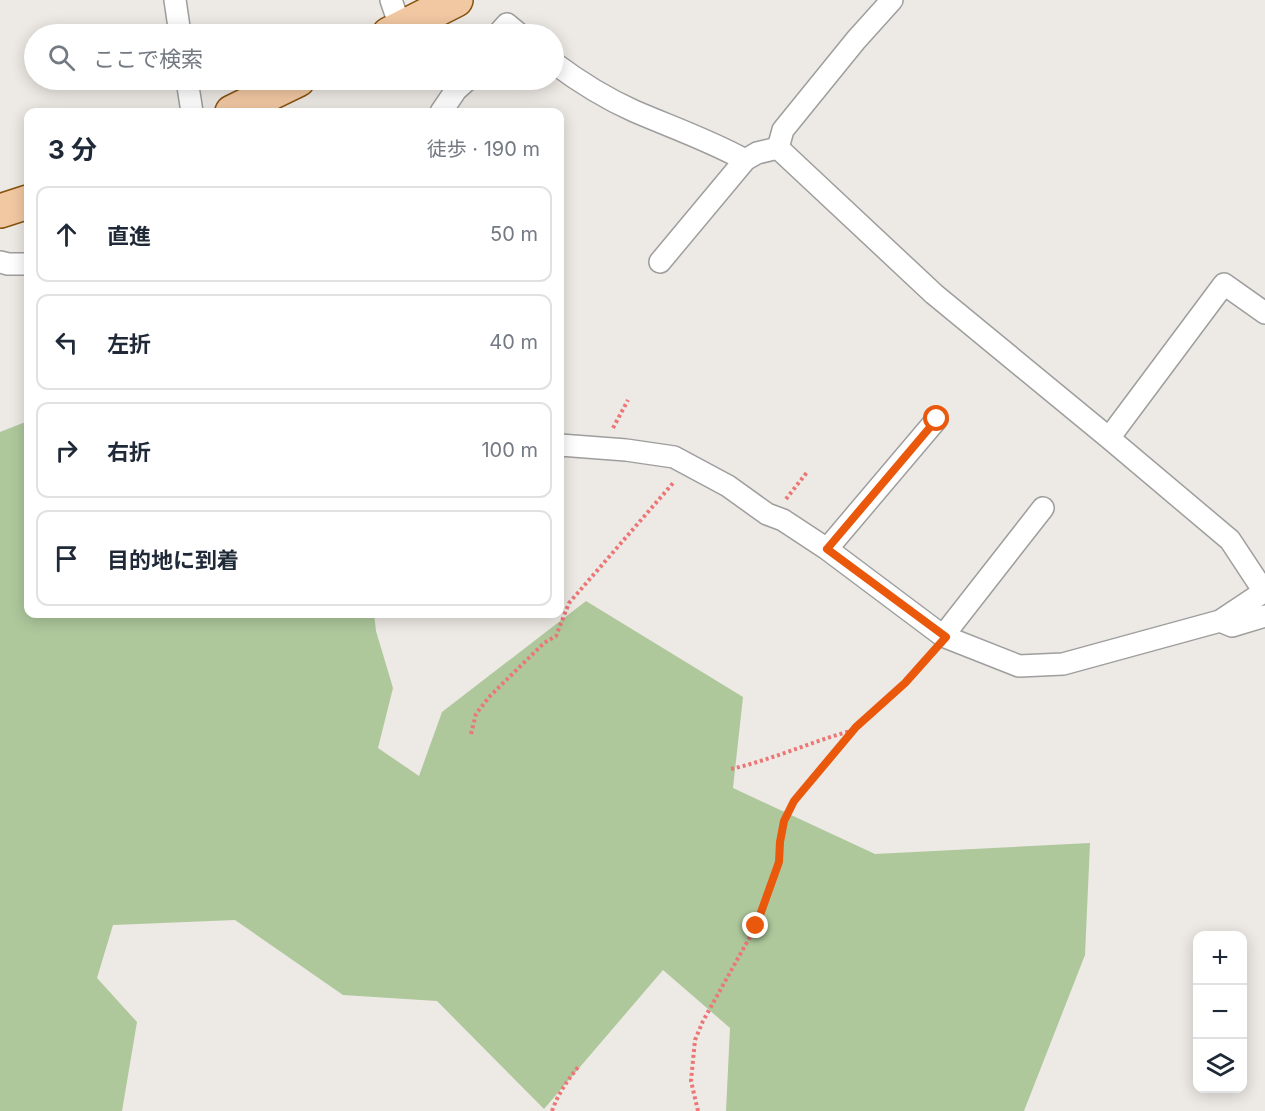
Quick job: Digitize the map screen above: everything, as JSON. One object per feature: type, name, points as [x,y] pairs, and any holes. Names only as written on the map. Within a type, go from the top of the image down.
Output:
[{"type":"main road","points":[[404,24],[456,0]]},
{"type":"main road","points":[[240,108],[277,90]]},
{"type":"main road","points":[[0,211],[24,203]]},
{"type":"street","points":[[175,0],[179,24]]},
{"type":"street","points":[[778,148],[783,129],[892,0]]},
{"type":"street","points":[[564,70],[581,83],[631,110],[727,150],[745,160]]},
{"type":"street","points":[[189,90],[191,108]]},
{"type":"street","points":[[443,108],[454,90]]},
{"type":"street","points":[[660,262],[745,160],[757,153],[778,148]]},
{"type":"street","points":[[564,445],[626,450],[674,458],[689,465],[728,486],[767,514],[783,520],[827,549],[945,636],[1019,666],[1063,664],[1220,621],[1265,589],[1257,581],[1230,540],[934,294],[778,148]]},
{"type":"street","points":[[0,262],[24,264]]},
{"type":"street","points":[[1109,438],[1224,284],[1265,313]]},
{"type":"street","points":[[827,549],[937,419]]},
{"type":"street","points":[[945,636],[1043,508]]},
{"type":"street","points":[[1220,621],[1232,626],[1265,616]]},
{"type":"path","points":[[564,616],[569,603],[689,465]]},
{"type":"path","points":[[772,516],[808,471]]},
{"type":"path","points":[[471,734],[476,714],[489,697],[544,643],[556,636],[563,618]]},
{"type":"path","points":[[698,1111],[692,1081],[695,1040],[703,1021],[756,926],[779,862],[784,821],[794,801],[850,733],[905,683],[945,636]]},
{"type":"path","points":[[730,769],[754,764],[825,738],[850,733]]},
{"type":"path","points":[[552,1111],[567,1081],[578,1067]]},
{"type":"green space","points":[[24,423],[24,618],[374,618],[376,631],[393,688],[378,748],[419,776],[442,712],[586,601],[743,697],[733,788],[875,854],[1090,843],[1085,955],[1024,1111],[726,1111],[730,1028],[663,970],[544,1109],[437,1001],[343,995],[235,920],[113,925],[97,978],[137,1022],[122,1111],[0,1111],[0,432]]},
{"type":"route","points":[[756,926],[779,862],[784,821],[794,801],[856,727],[905,683],[946,637],[827,549],[937,419]]}]
